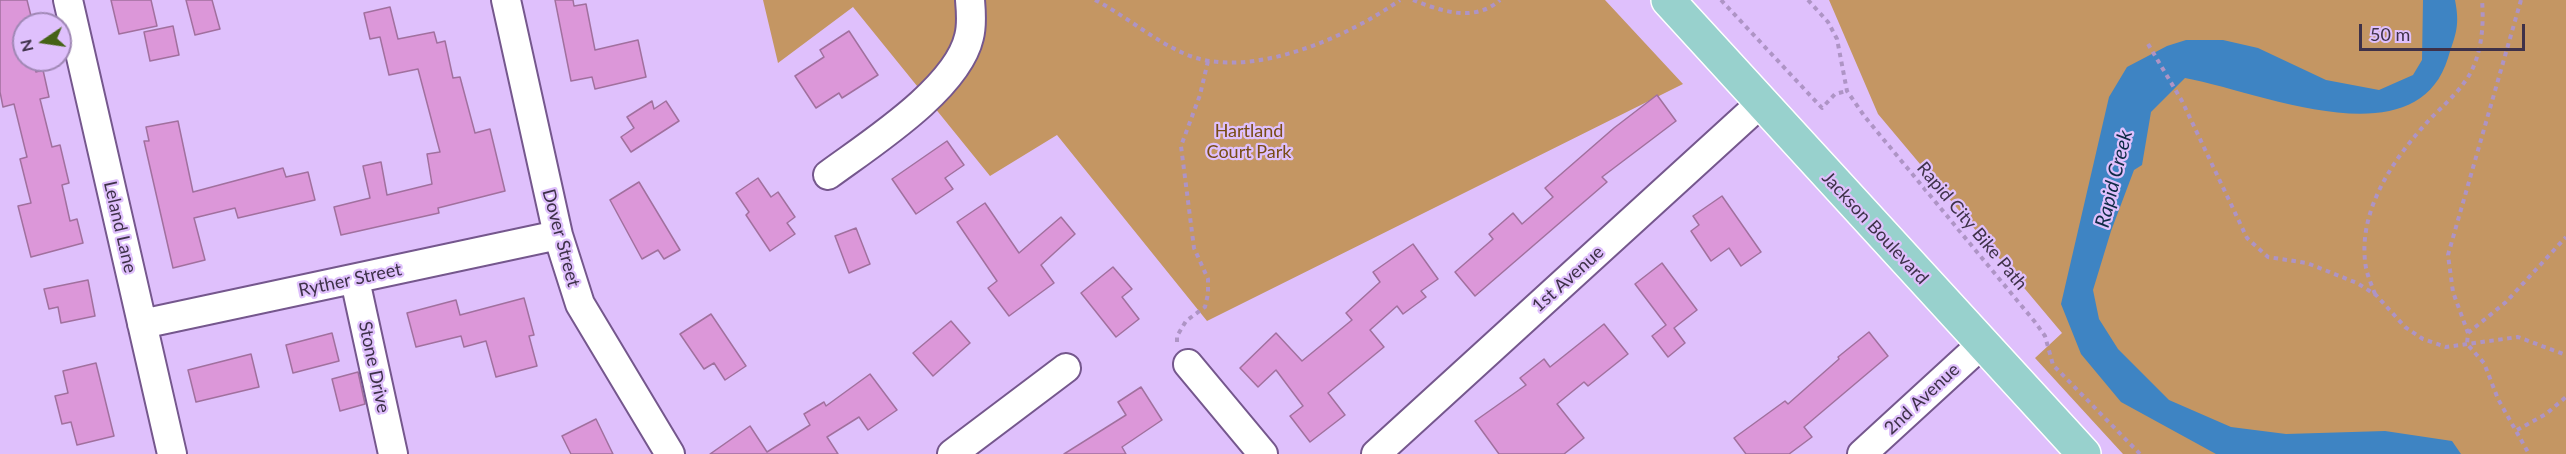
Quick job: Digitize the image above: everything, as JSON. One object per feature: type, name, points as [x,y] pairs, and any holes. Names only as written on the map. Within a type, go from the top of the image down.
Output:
[{"type":"main road","name":"Jackson Boulevard","points":[[1668,0],[2084,454]]},
{"type":"street","name":"Leland Lane","points":[[68,0],[172,454]]},
{"type":"street","name":"Dover Street","points":[[506,0],[558,235],[580,304],[670,454]]},
{"type":"street","points":[[828,175],[891,129],[933,93],[959,62],[970,37],[970,0]]},
{"type":"street","name":"1st Avenue","points":[[1376,454],[1761,103]]},
{"type":"street","name":"Ryther Street","points":[[142,324],[558,235]]},
{"type":"street","name":"Stone Drive","points":[[355,280],[393,454]]},
{"type":"street","name":"2nd Avenue","points":[[1862,454],[1982,344]]},
{"type":"street","points":[[1188,364],[1263,454]]},
{"type":"street","points":[[951,454],[1066,368]]},
{"type":"path","points":[[1095,0],[1166,44],[1208,61],[1237,63],[1268,60],[1320,43],[1401,0]]},
{"type":"path","points":[[1413,0],[1450,14],[1483,10],[1500,0]]},
{"type":"path","points":[[1721,0],[1822,108],[1836,94],[1847,91]]},
{"type":"path","name":"Rapid City Bike Path","points":[[1808,0],[1828,22],[1837,39],[1847,91],[1864,117],[2035,322],[2045,336],[2053,365],[2140,454]]},
{"type":"path","points":[[2376,295],[2366,268],[2365,243],[2377,194],[2410,141],[2457,93],[2470,72],[2478,52],[2483,29],[2482,0]]},
{"type":"path","points":[[2521,0],[2448,255],[2453,292],[2468,333],[2467,344],[2484,363],[2498,399],[2529,454]]},
{"type":"path","points":[[2148,44],[2182,101],[2247,238],[2257,250],[2268,257],[2307,263],[2330,271],[2376,295],[2405,327],[2423,339],[2446,347],[2518,337],[2566,355]]},
{"type":"path","points":[[1188,364],[1178,351],[1177,336],[1186,321],[1205,307],[1208,279],[1194,248],[1180,146],[1200,95],[1208,61]]},
{"type":"path","points":[[2468,333],[2506,303],[2566,237]]},
{"type":"path","points":[[2517,430],[2546,414],[2566,397]]},
{"type":"green space","name":"Hartland Court Park","points":[[763,0],[1605,0],[1683,84],[1207,321],[1057,135],[990,176],[853,7],[778,63]]},
{"type":"green space","points":[[1829,0],[2566,0],[2566,454],[2123,454],[2035,358],[2062,333],[1878,114]]},
{"type":"water","name":"Rapid Creek","points":[[2423,0],[2455,0],[2456,29],[2448,58],[2431,89],[2404,107],[2370,113],[2332,112],[2292,105],[2185,78],[2151,112],[2142,165],[2134,170],[2111,231],[2093,290],[2099,319],[2118,349],[2169,400],[2231,427],[2286,434],[2385,431],[2452,441],[2461,454],[2216,454],[2121,402],[2081,354],[2061,304],[2109,97],[2127,67],[2167,46],[2186,40],[2223,40],[2258,48],[2326,80],[2379,90],[2413,75],[2422,60]]},
{"type":"building","points":[[0,0],[27,0],[30,12],[12,12],[12,72],[43,72],[49,97],[40,99],[52,147],[60,145],[69,183],[62,185],[70,221],[77,219],[83,243],[31,257],[18,206],[31,203],[20,159],[27,157],[14,104],[3,107],[0,92]]},
{"type":"building","points":[[111,0],[151,0],[157,26],[119,34]]},
{"type":"building","points":[[186,0],[212,0],[220,29],[195,35]]},
{"type":"building","points":[[555,0],[573,0],[574,6],[586,4],[595,50],[638,40],[646,77],[595,89],[592,77],[571,81]]},
{"type":"building","points":[[390,7],[398,39],[434,32],[437,43],[445,41],[453,78],[460,77],[475,133],[490,129],[505,191],[438,208],[439,213],[341,235],[334,207],[370,198],[363,166],[381,162],[387,195],[432,184],[427,154],[440,152],[418,69],[389,75],[380,37],[370,39],[364,13]]},
{"type":"building","points":[[173,26],[179,55],[150,61],[144,32]]},
{"type":"building","points":[[849,31],[878,75],[842,98],[839,93],[816,108],[795,76],[824,57],[820,50]]},
{"type":"building","points":[[1657,95],[1676,121],[1602,177],[1607,182],[1475,296],[1455,272],[1493,239],[1489,234],[1513,213],[1522,224],[1553,197],[1545,188],[1614,128]]},
{"type":"building","points":[[652,101],[654,109],[666,101],[679,121],[631,152],[621,137],[634,128],[627,117]]},
{"type":"building","points":[[178,121],[193,192],[283,168],[286,177],[308,172],[315,200],[238,218],[235,208],[194,218],[205,260],[173,268],[144,141],[149,141],[146,127]]},
{"type":"building","points":[[947,141],[964,165],[945,178],[953,189],[916,214],[892,179]]},
{"type":"building","points":[[758,178],[771,197],[778,192],[795,217],[787,223],[795,234],[770,251],[746,215],[749,212],[736,193]]},
{"type":"building","points":[[639,182],[680,250],[664,259],[658,250],[642,259],[610,200]]},
{"type":"building","points":[[1722,196],[1761,252],[1741,266],[1729,248],[1711,261],[1691,231],[1699,225],[1693,216]]},
{"type":"building","points":[[985,203],[1019,253],[1061,217],[1075,234],[1041,265],[1054,283],[1009,316],[988,288],[997,281],[957,222]]},
{"type":"building","points":[[856,228],[870,264],[849,273],[835,236]]},
{"type":"building","points":[[1413,244],[1438,279],[1421,291],[1426,297],[1403,314],[1397,306],[1370,330],[1384,347],[1328,393],[1345,415],[1310,442],[1290,416],[1303,406],[1276,370],[1258,387],[1240,368],[1276,333],[1302,361],[1352,320],[1346,313],[1380,282],[1373,272]]},
{"type":"building","points":[[1662,263],[1697,310],[1674,328],[1685,343],[1668,357],[1652,336],[1666,325],[1635,284]]},
{"type":"building","points":[[1113,267],[1132,289],[1122,297],[1139,319],[1116,337],[1081,293]]},
{"type":"building","points":[[88,280],[95,316],[61,323],[58,307],[49,309],[44,289]]},
{"type":"building","points":[[524,298],[534,335],[529,336],[537,366],[496,377],[486,341],[464,347],[461,336],[416,347],[407,313],[456,300],[460,315]]},
{"type":"building","points":[[711,314],[746,366],[725,380],[714,363],[704,369],[680,334]]},
{"type":"building","points":[[951,321],[970,343],[933,376],[913,353]]},
{"type":"building","points":[[1604,324],[1628,354],[1588,386],[1584,382],[1557,404],[1584,438],[1564,454],[1499,454],[1475,421],[1526,385],[1520,378],[1544,359],[1550,367]]},
{"type":"building","points":[[1869,332],[1888,356],[1804,427],[1812,437],[1789,454],[1746,454],[1734,438],[1785,401],[1788,404],[1839,359],[1838,357]]},
{"type":"building","points":[[332,333],[339,361],[293,373],[286,345]]},
{"type":"building","points":[[251,354],[259,387],[196,402],[188,370]]},
{"type":"building","points":[[96,363],[114,436],[77,445],[71,422],[62,424],[55,396],[68,393],[63,371]]},
{"type":"building","points":[[358,372],[365,404],[340,411],[332,379]]},
{"type":"building","points":[[870,374],[897,410],[868,430],[859,417],[827,437],[838,454],[710,454],[750,426],[767,452],[810,425],[804,414],[824,402],[826,406]]},
{"type":"building","points":[[1141,387],[1162,420],[1122,447],[1126,454],[1064,454],[1126,415],[1118,402]]},
{"type":"building","points":[[596,419],[613,454],[571,454],[562,436]]}]
